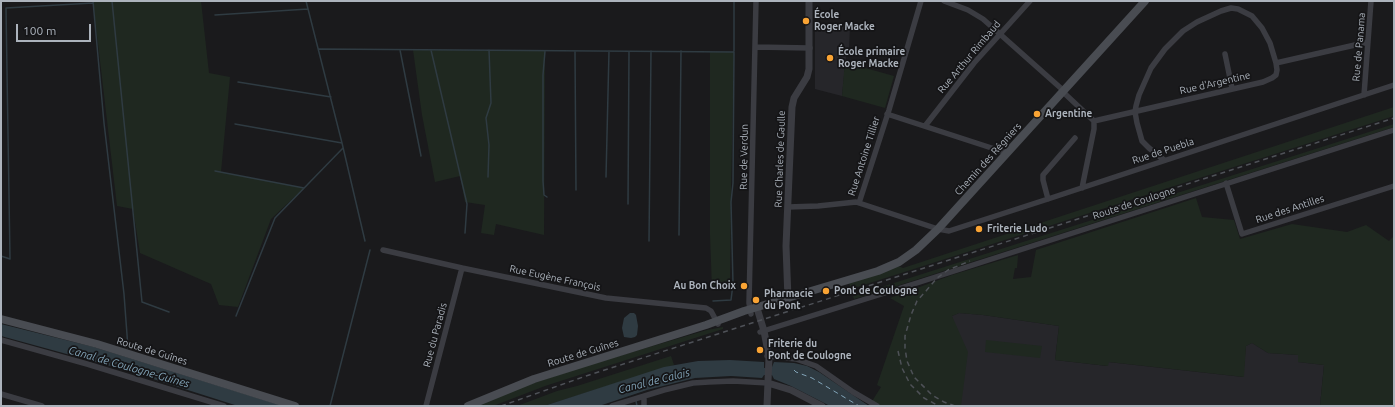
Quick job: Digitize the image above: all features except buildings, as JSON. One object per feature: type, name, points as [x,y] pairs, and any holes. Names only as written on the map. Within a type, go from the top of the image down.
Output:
[{"type":"main road","name":"Chemin des Régniers","points":[[754,311],[891,266],[916,250],[938,229],[1145,1]]},
{"type":"main road","name":"Chemin des Régniers","points":[[754,311],[800,299],[818,290]]},
{"type":"main road","name":"Route de Guînes","points":[[468,406],[534,379],[754,311]]},
{"type":"main road","name":"Route de Guînes","points":[[1,319],[97,344],[295,406]]},
{"type":"street","name":"Rue de Verdun","points":[[754,311],[749,296],[756,1]]},
{"type":"street","name":"Rue Charles de Gaulle","points":[[788,299],[786,251],[792,104],[808,74],[810,48],[809,1]]},
{"type":"street","name":"Rue Antoine Tillier","points":[[859,203],[920,1]]},
{"type":"street","points":[[944,1],[976,14],[1000,33],[1094,121],[1094,129],[1082,188]]},
{"type":"street","name":"Rue Arthur Rimbaud","points":[[925,126],[957,83],[1030,1]]},
{"type":"street","points":[[1234,1],[1234,8]]},
{"type":"street","name":"Rue de Panama","points":[[1364,94],[1372,1]]},
{"type":"street","points":[[1164,160],[1142,141],[1138,130],[1135,112],[1139,95],[1149,72],[1159,57],[1172,42],[1197,22],[1221,10],[1234,8],[1248,13],[1259,24],[1270,43],[1276,63],[1368,42]]},
{"type":"street","points":[[755,47],[810,48]]},
{"type":"street","points":[[1224,54],[1232,88]]},
{"type":"street","name":"Rue d'Argentine","points":[[1094,121],[1263,82],[1274,77],[1277,70],[1276,63]]},
{"type":"street","name":"Rue de Puebla","points":[[938,229],[946,231],[951,230],[1394,85]]},
{"type":"street","points":[[887,114],[1007,153]]},
{"type":"street","name":"Route de Coulogne","points":[[762,331],[880,295],[1394,130]]},
{"type":"street","points":[[1048,199],[1042,180],[1043,175],[1075,138]]},
{"type":"street","name":"Rue des Antilles","points":[[1226,183],[1242,234],[1394,186]]},
{"type":"street","points":[[788,207],[859,203],[938,229]]},
{"type":"street","name":"Rue Eugène François","points":[[383,250],[610,299],[706,308],[711,311],[717,323]]},
{"type":"street","name":"Rue du Paradis","points":[[426,406],[462,268]]},
{"type":"street","points":[[754,311],[762,331],[768,359],[767,406]]},
{"type":"street","points":[[1,340],[101,368],[221,406]]},
{"type":"street","points":[[768,359],[796,359],[818,367],[853,392],[877,406]]},
{"type":"street","points":[[612,406],[684,385],[709,382],[768,381],[791,390],[822,406]]},
{"type":"street","points":[[1,394],[42,406]]},
{"type":"street","points":[[644,396],[644,406]]},
{"type":"shaded area","points":[[93,1],[201,1],[209,73],[230,77],[221,172],[304,188],[271,219],[238,307],[219,305],[211,284],[140,253],[133,209],[117,206]]},
{"type":"shaded area","name":"École primaire Roger Macke","points":[[850,25],[849,55],[846,56],[842,96],[815,89],[815,26]]},
{"type":"shaded area","points":[[413,50],[545,51],[544,235],[496,224],[494,235],[481,233],[485,205],[465,202],[460,176],[435,182],[422,115]]},
{"type":"shaded area","points":[[710,52],[734,52],[730,289],[712,289],[710,235]]},
{"type":"shaded area","points":[[845,60],[851,64],[894,76],[885,108],[842,96]]},
{"type":"shaded area","points":[[1394,107],[1394,116],[851,289],[849,283],[898,266],[903,268]]},
{"type":"shaded area","points":[[1394,124],[1394,127],[881,291],[854,299],[853,296]]},
{"type":"shaded area","points":[[1196,198],[1202,217],[1234,220],[1240,239],[1292,224],[1347,232],[1366,225],[1389,241],[1394,236],[1394,406],[1320,406],[1324,365],[1298,362],[1298,355],[1268,353],[1252,343],[1246,346],[1244,377],[1109,362],[1108,366],[1055,360],[1059,326],[959,313],[952,316],[968,352],[961,406],[869,406],[881,387],[877,385],[904,306],[890,298],[952,275],[1018,255],[1017,268],[1015,268],[1013,279],[1031,277],[1036,250]]},
{"type":"shaded area","points":[[959,313],[1059,326],[1055,360],[1107,366],[1108,362],[1243,377],[1246,346],[1252,343],[1268,353],[1299,355],[1298,362],[1324,365],[1320,406],[960,406],[952,316]]},
{"type":"shaded area","points":[[723,327],[723,329],[545,386],[493,406],[476,406],[513,390],[585,366],[707,330]]},
{"type":"shaded area","points":[[986,340],[1042,346],[1040,358],[985,352]]},
{"type":"shaded area","points":[[671,356],[674,365],[544,406],[517,406],[557,391]]},
{"type":"water","points":[[630,313],[634,313],[636,315],[638,326],[637,335],[631,338],[624,337],[622,328],[624,318]]},
{"type":"water","name":"Canal de Coulogne-Guînes","points":[[1,324],[94,347],[283,406],[238,406],[125,370],[1,336]]},
{"type":"water","name":"Canal de Calais","points":[[730,360],[764,362],[764,368],[772,367],[774,362],[794,363],[807,366],[819,372],[869,406],[830,406],[774,379],[772,375],[764,375],[762,378],[731,376],[695,378],[647,390],[599,406],[544,406],[664,367],[698,361]]},
{"type":"waterway","points":[[93,1],[104,123],[124,294],[128,348]]},
{"type":"waterway","points":[[112,1],[142,302],[169,312]]},
{"type":"waterway","points":[[306,1],[365,241]]},
{"type":"waterway","points":[[734,1],[734,51]]},
{"type":"waterway","points":[[1,256],[10,259],[6,8],[93,3]]},
{"type":"waterway","points":[[215,15],[308,9]]},
{"type":"waterway","points":[[319,49],[734,52],[733,183],[731,202],[733,284],[731,300],[713,301]]},
{"type":"waterway","points":[[400,50],[421,156]]},
{"type":"waterway","points":[[431,50],[467,204],[465,233]]},
{"type":"waterway","points":[[488,177],[489,145],[486,118],[491,103],[489,50]]},
{"type":"waterway","points":[[545,51],[543,75],[543,181],[544,195],[547,197]]},
{"type":"waterway","points":[[606,177],[609,51]]},
{"type":"waterway","points":[[649,241],[651,51]]},
{"type":"waterway","points":[[679,235],[681,51]]},
{"type":"waterway","points":[[575,52],[576,190]]},
{"type":"waterway","points":[[628,204],[629,52]]},
{"type":"waterway","points":[[238,82],[331,97]]},
{"type":"waterway","points":[[235,124],[342,143]]},
{"type":"waterway","points":[[236,316],[275,218],[343,148]]},
{"type":"waterway","points":[[215,171],[304,188]]},
{"type":"waterway","points":[[330,406],[370,250]]},
{"type":"waterway","points":[[636,401],[637,406]]},
{"type":"ferry route","points":[[794,370],[812,378],[859,406]]},
{"type":"railway","points":[[501,406],[586,376],[1394,118]]},
{"type":"railway","points":[[955,406],[932,395],[914,377],[907,361],[905,336],[917,301],[937,278],[948,270],[970,261]]},
{"type":"railway","points":[[898,351],[902,368],[910,384],[924,398],[939,406]]},
{"type":"place","name":"École Roger Macke","points":[[806,21]]},
{"type":"place","name":"École primaire Roger Macke","points":[[830,58]]},
{"type":"place","name":"Argentine","points":[[1037,114]]},
{"type":"place","name":"Friterie Ludo","points":[[979,229]]},
{"type":"place","name":"Au Bon Choix","points":[[744,286]]},
{"type":"place","name":"Pont de Coulogne","points":[[826,291]]},
{"type":"place","name":"Pharmacie du Pont","points":[[756,300]]},
{"type":"place","name":"Friterie du Pont de Coulogne","points":[[760,350]]}]
